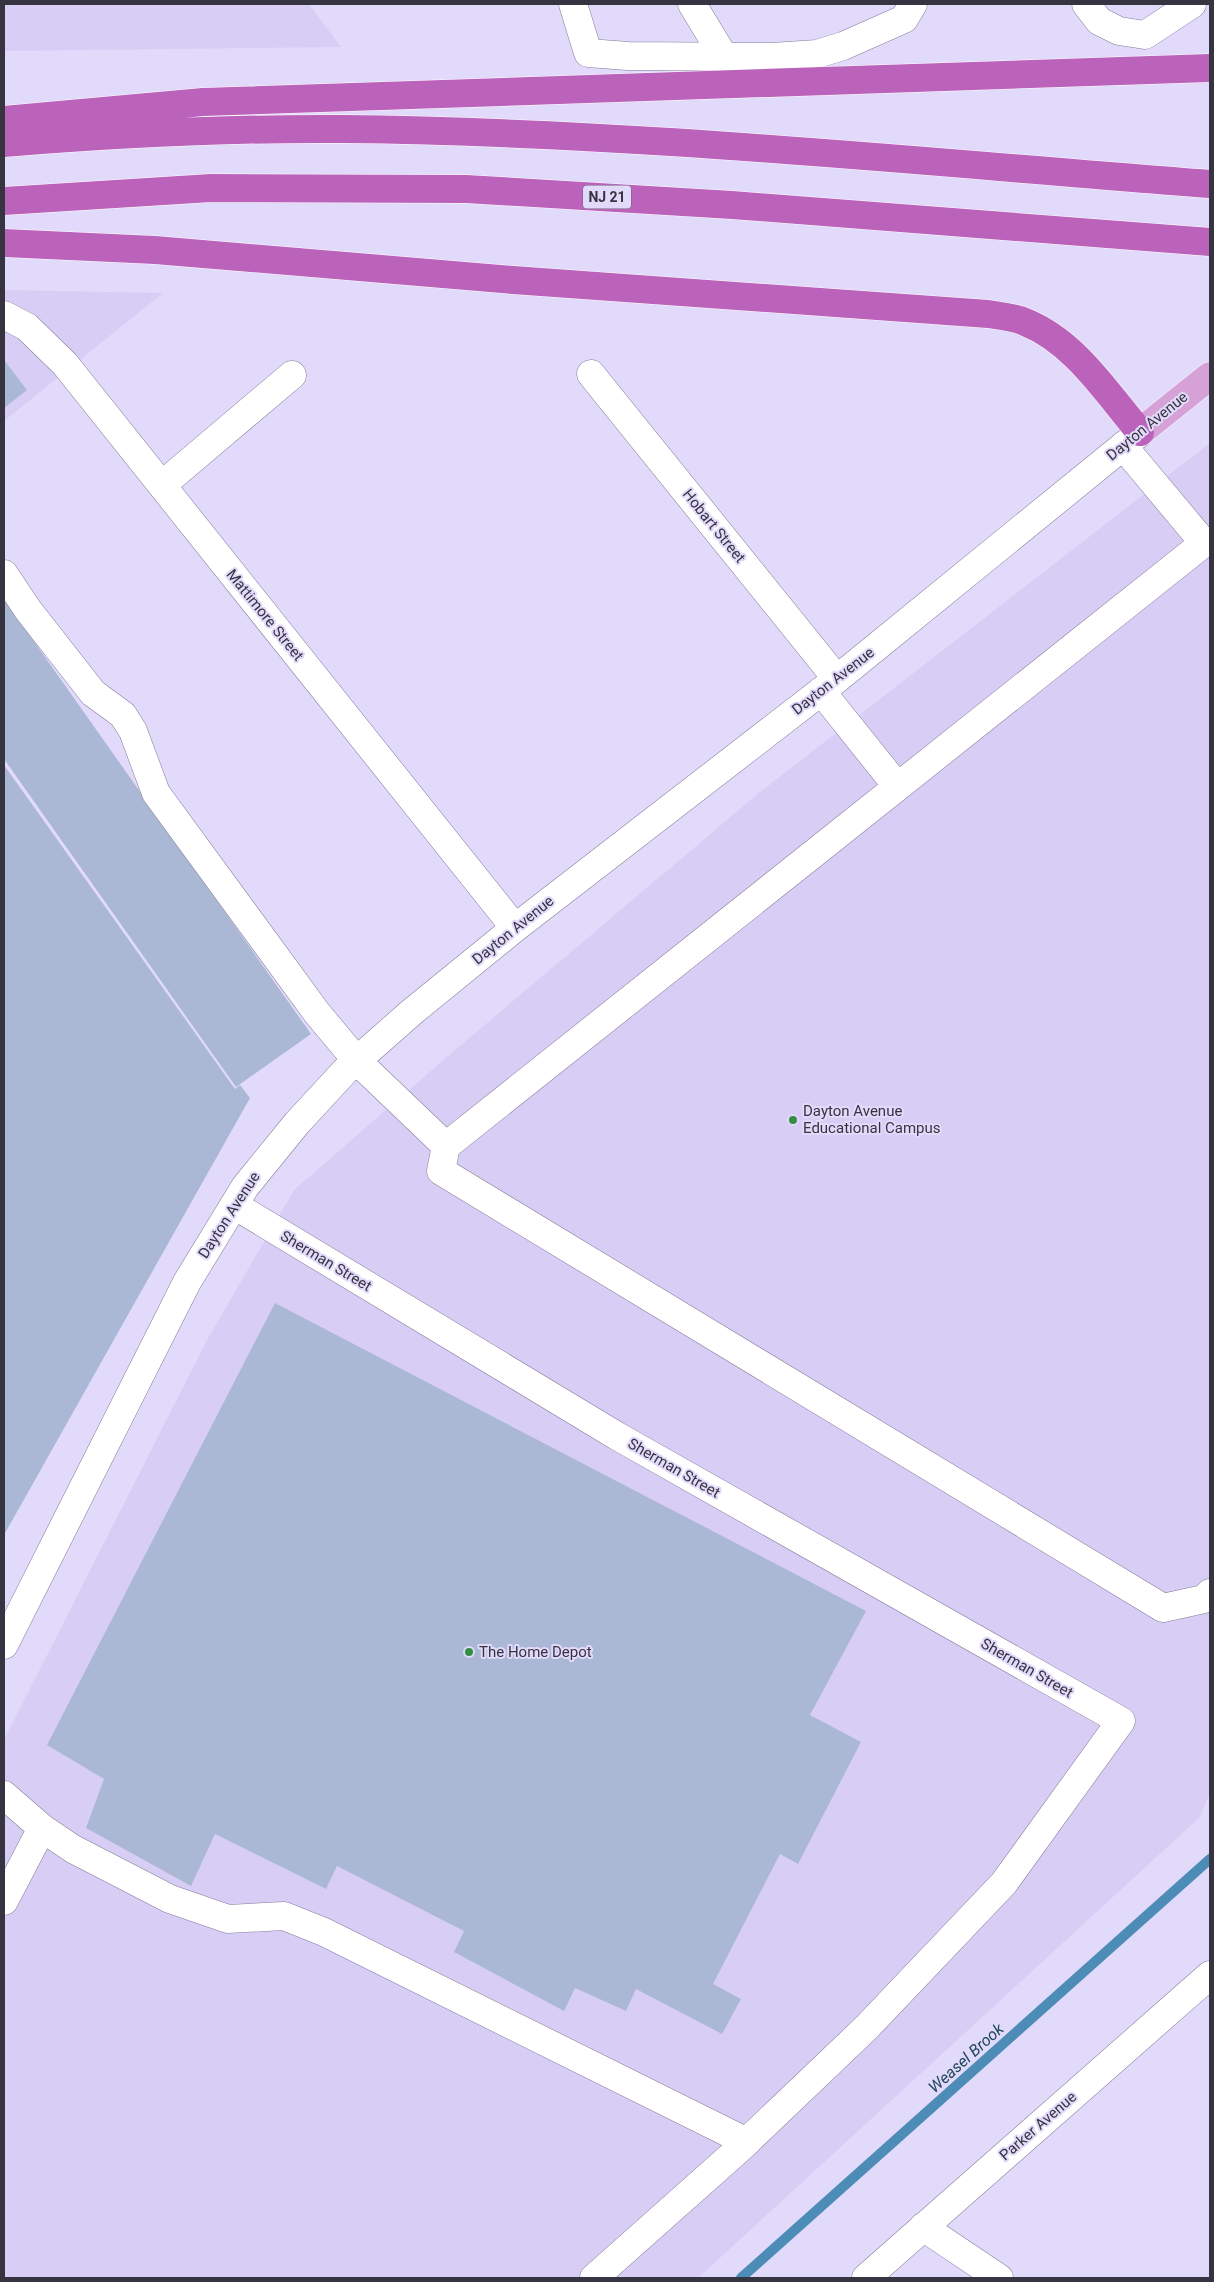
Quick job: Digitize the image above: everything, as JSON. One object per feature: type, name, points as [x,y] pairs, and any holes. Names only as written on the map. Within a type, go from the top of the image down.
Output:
[{"type":"highway","points":[[4,120],[203,102],[1210,68]]},
{"type":"highway","points":[[4,143],[209,130],[342,129],[467,132],[733,148],[1210,184]]},
{"type":"highway","name":"NJ 21","points":[[4,201],[211,188],[466,189],[732,205],[1210,242]]},
{"type":"highway","points":[[4,243],[156,250],[503,279],[988,314],[1024,322],[1053,336],[1078,358],[1132,439]]},
{"type":"main road","name":"Dayton Avenue","points":[[1132,439],[1210,376]]},
{"type":"street","points":[[573,4],[588,53],[628,56],[724,57],[817,54],[842,46],[904,19],[913,4]]},
{"type":"street","points":[[692,4],[724,57]]},
{"type":"street","points":[[1086,4],[1099,21],[1119,30],[1145,36],[1192,4]]},
{"type":"street","name":"Mattimore Street","points":[[4,315],[27,327],[65,364],[515,928]]},
{"type":"street","name":"Hobart Street","points":[[591,374],[829,685],[897,786]]},
{"type":"street","points":[[162,486],[292,376]]},
{"type":"street","points":[[1132,439],[1204,543],[446,1146],[441,1171],[1163,1608],[1204,1599],[1210,1593]]},
{"type":"street","name":"Dayton Avenue","points":[[4,1645],[187,1282],[245,1187],[297,1123],[357,1061],[515,928],[829,685],[1132,439]]},
{"type":"street","points":[[4,574],[28,610],[93,693],[123,715],[133,730],[156,793],[317,1013],[357,1061],[446,1146]]},
{"type":"street","name":"Sherman Street","points":[[234,1205],[617,1436],[1121,1721],[1004,1883],[867,2027],[747,2142]]},
{"type":"street","points":[[4,1795],[42,1828],[73,1849],[170,1899],[228,1919],[284,1916],[324,1932],[747,2142],[594,2278]]},
{"type":"street","points":[[4,1901],[42,1828]]},
{"type":"street","name":"Parker Avenue","points":[[866,2278],[1210,1975]]},
{"type":"street","points":[[923,2227],[999,2278]]},
{"type":"shaded area","points":[[4,4],[309,4],[341,47],[4,51]]},
{"type":"shaded area","points":[[4,290],[163,293],[4,421]]},
{"type":"shaded area","points":[[1210,443],[1210,1793],[1199,1818],[698,2278],[4,2278],[4,1740],[207,1340],[294,1190],[455,1050],[760,792]]},
{"type":"building","points":[[4,360],[27,390],[4,408]]},
{"type":"building","points":[[4,599],[311,1034],[236,1087],[4,759]]},
{"type":"building","points":[[4,765],[235,1089],[240,1085],[250,1098],[4,1535]]},
{"type":"building","name":"The Home Depot","points":[[275,1303],[866,1611],[810,1715],[861,1742],[798,1864],[780,1854],[713,1984],[741,1999],[722,2034],[636,1989],[626,2011],[575,1988],[564,2011],[454,1952],[464,1931],[337,1866],[326,1889],[215,1834],[191,1886],[86,1828],[104,1779],[47,1745]]},
{"type":"waterway","name":"Weasel Brook","points":[[741,2278],[1210,1859]]},
{"type":"place","name":"Dayton Avenue Educational Campus","points":[[793,1120]]},
{"type":"place","name":"The Home Depot","points":[[469,1652]]}]
